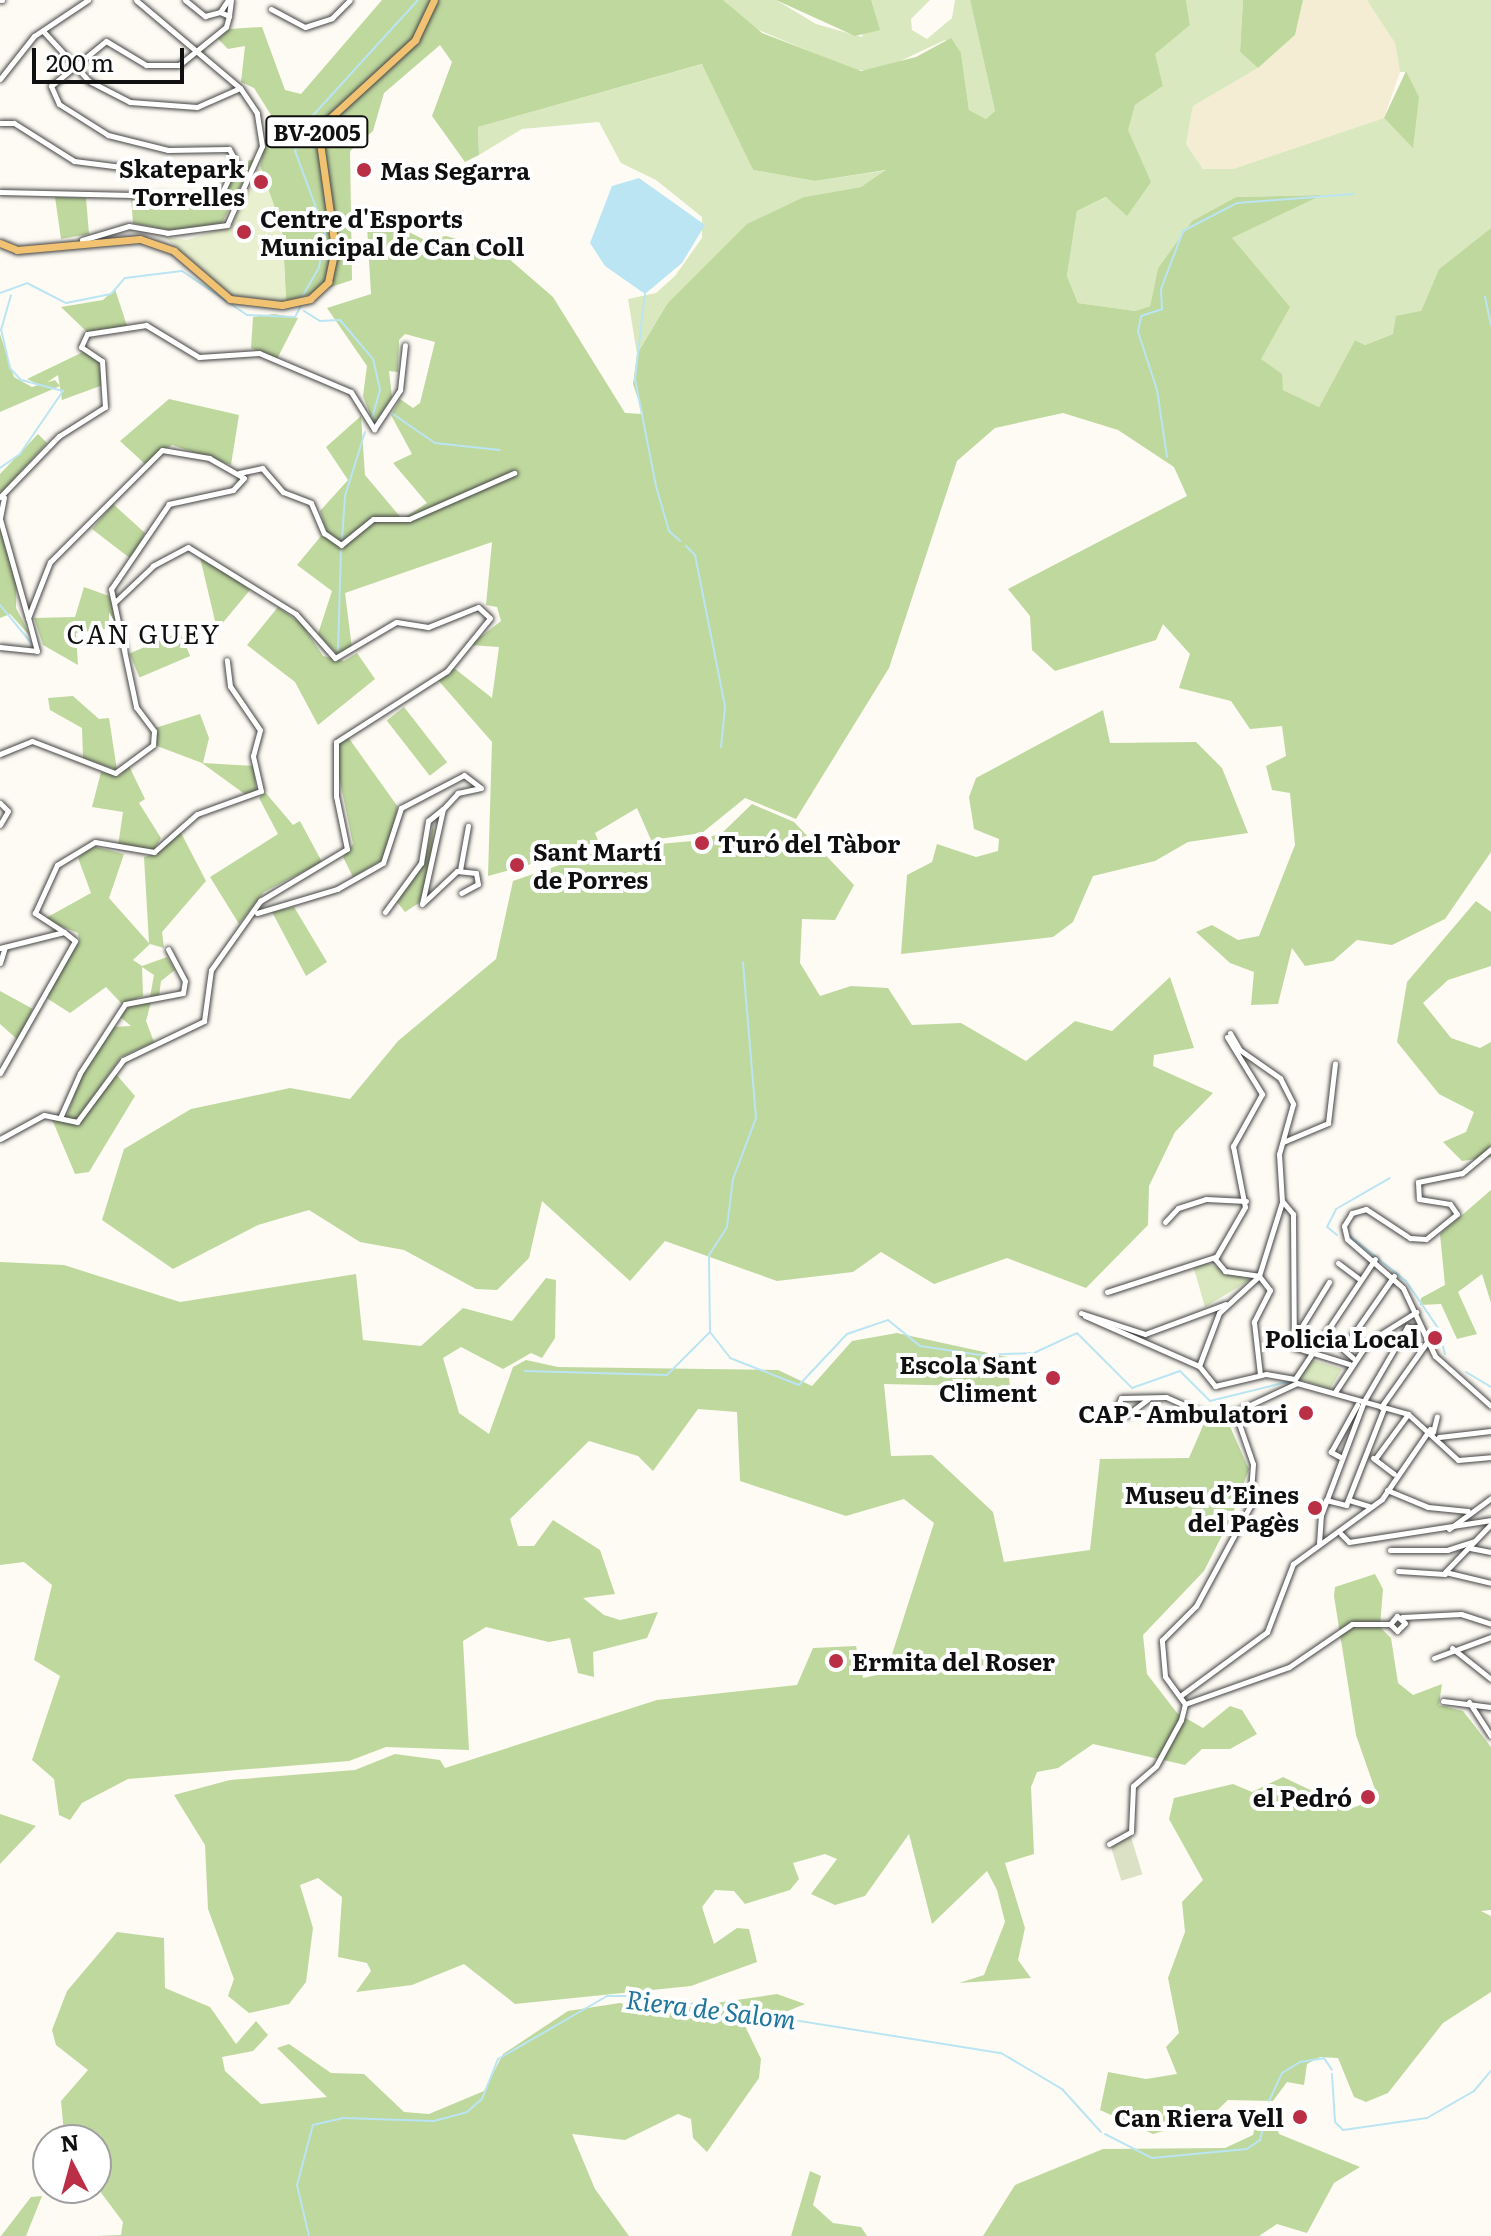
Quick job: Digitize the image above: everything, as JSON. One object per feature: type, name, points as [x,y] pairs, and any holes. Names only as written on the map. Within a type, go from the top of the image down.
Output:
[{"type":"main road","name":"BV-2005","points":[[0,243],[23,249],[82,240],[155,242],[230,299],[292,304],[309,300],[328,282],[335,248],[318,129],[415,40],[434,0]]},
{"type":"street","points":[[0,79],[43,31],[88,0]]},
{"type":"street","points":[[82,240],[129,226],[182,233],[233,221],[263,137],[240,88],[136,0]]},
{"type":"street","points":[[185,0],[205,16],[220,12],[229,0]]},
{"type":"street","points":[[0,192],[200,200],[224,192],[236,162],[229,149],[178,151],[125,140],[59,104],[51,86],[71,64],[106,41],[156,68],[179,65],[197,52],[229,16],[229,0]]},
{"type":"street","points":[[271,9],[305,27],[332,18],[350,0]]},
{"type":"street","points":[[220,12],[229,16]]},
{"type":"street","points":[[43,31],[71,64],[107,92],[157,108],[208,105],[240,88]]},
{"type":"street","points":[[0,123],[14,123],[74,161],[145,170]]},
{"type":"street","points":[[0,497],[8,493],[51,443],[107,405],[102,361],[81,347],[87,334],[146,325],[190,355],[225,361],[259,353],[351,392],[374,429],[400,390],[405,345]]},
{"type":"street","points":[[28,618],[50,562],[162,450],[175,447],[239,473],[262,468],[283,492],[311,503],[324,533],[341,545],[373,519],[409,519],[514,473]]},
{"type":"street","points":[[0,754],[32,741],[115,773],[153,745],[154,731],[136,707],[112,586],[166,507],[237,488],[244,481],[239,473]]},
{"type":"street","points":[[0,647],[37,651],[0,518],[8,493]]},
{"type":"street","points":[[0,1139],[44,1115],[77,1122],[121,1062],[204,1021],[211,970],[257,913],[266,895],[350,844],[336,796],[336,742],[447,671],[488,624],[489,613],[461,610],[426,627],[396,622],[335,658],[296,614],[188,547],[153,566],[115,602]]},
{"type":"street","points":[[0,1073],[75,943],[35,913],[57,865],[95,842],[154,852],[197,814],[261,791],[253,756],[260,730],[230,686],[227,660]]},
{"type":"street","points":[[257,913],[337,889],[380,865],[390,855],[405,805],[455,776],[480,781],[479,791],[458,793],[428,821],[421,863],[385,912]]},
{"type":"street","points":[[0,802],[8,811],[0,825]]},
{"type":"street","points":[[443,809],[423,905],[460,870],[468,826]]},
{"type":"street","points":[[460,870],[479,878],[461,893]]},
{"type":"street","points":[[0,963],[2,948],[64,932]]},
{"type":"street","points":[[60,1118],[77,1077],[125,1004],[183,993],[185,981],[168,949]]},
{"type":"street","points":[[1107,1292],[1215,1257],[1246,1201],[1233,1146],[1262,1090],[1229,1035],[1288,1090],[1293,1111],[1283,1142],[1282,1202],[1259,1276],[1226,1304],[1216,1320],[1199,1366]]},
{"type":"street","points":[[1283,1142],[1328,1123],[1335,1063]]},
{"type":"street","points":[[1491,1149],[1462,1173],[1421,1178],[1419,1199],[1450,1204],[1454,1220],[1416,1240],[1362,1209],[1346,1218],[1344,1232],[1347,1239],[1394,1276],[1416,1312],[1427,1342],[1491,1406]]},
{"type":"street","points":[[1165,1222],[1182,1206],[1206,1199],[1246,1201]]},
{"type":"street","points":[[1282,1202],[1293,1214],[1292,1343]]},
{"type":"street","points":[[1215,1257],[1225,1271],[1259,1276],[1270,1290],[1254,1322],[1260,1375]]},
{"type":"street","points":[[1148,1399],[1127,1415],[1116,1410],[1121,1398],[1172,1398],[1208,1415],[1235,1412],[1296,1381],[1358,1278],[1375,1259]]},
{"type":"street","points":[[1338,1263],[1358,1278]]},
{"type":"street","points":[[1353,1358],[1343,1349],[1394,1276]]},
{"type":"street","points":[[1292,1343],[1329,1282]]},
{"type":"street","points":[[1226,1304],[1145,1334],[1081,1313],[1199,1366],[1215,1386],[1260,1375],[1296,1381],[1335,1392],[1359,1406],[1408,1414],[1439,1437],[1458,1460],[1491,1457]]},
{"type":"street","points":[[1209,1311],[1216,1320]]},
{"type":"street","points":[[1335,1392],[1353,1358],[1416,1312]]},
{"type":"street","points":[[1342,1458],[1330,1452],[1407,1327],[1421,1327]]},
{"type":"street","points":[[1326,1500],[1344,1506],[1349,1500],[1382,1408],[1427,1342]]},
{"type":"street","points":[[1292,1343],[1309,1356],[1347,1366]]},
{"type":"street","points":[[1319,1543],[1326,1500],[1359,1406]]},
{"type":"street","points":[[1188,1703],[1165,1676],[1162,1640],[1200,1601],[1252,1497],[1253,1464],[1235,1412]]},
{"type":"street","points":[[1375,1459],[1408,1414]]},
{"type":"street","points":[[1180,1696],[1267,1632],[1286,1575],[1319,1543],[1341,1534],[1387,1490],[1394,1474],[1431,1430],[1437,1416]]},
{"type":"street","points":[[1439,1437],[1491,1431]]},
{"type":"street","points":[[1367,1453],[1394,1474]]},
{"type":"street","points":[[1387,1490],[1428,1507],[1468,1511]]},
{"type":"street","points":[[1448,1529],[1468,1511],[1491,1498]]},
{"type":"street","points":[[1349,1500],[1369,1506]]},
{"type":"street","points":[[1341,1534],[1349,1542],[1488,1524]]},
{"type":"street","points":[[1445,1574],[1488,1524]]},
{"type":"street","points":[[1390,1550],[1447,1550],[1475,1541]]},
{"type":"street","points":[[1469,1548],[1491,1552]]},
{"type":"street","points":[[1398,1571],[1445,1574],[1491,1583]]},
{"type":"street","points":[[1390,1624],[1401,1617],[1461,1614],[1491,1624]]},
{"type":"street","points":[[1188,1703],[1289,1667],[1350,1625],[1390,1624],[1401,1629],[1401,1617]]},
{"type":"street","points":[[1434,1658],[1452,1648],[1491,1637]]},
{"type":"street","points":[[1452,1648],[1491,1679]]},
{"type":"street","points":[[1109,1844],[1131,1832],[1133,1786],[1156,1766],[1188,1703],[1187,1692]]},
{"type":"street","points":[[1443,1701],[1470,1701],[1491,1707]]},
{"type":"street","points":[[1470,1701],[1491,1736]]},
{"type":"shaded area","points":[[1303,0],[1367,0],[1377,13],[1395,43],[1400,72],[1384,118],[1233,169],[1203,169],[1186,144],[1193,106],[1258,68],[1295,35]]},
{"type":"green space","points":[[382,0],[723,0],[762,33],[861,71],[916,57],[951,38],[961,53],[969,110],[986,119],[995,111],[970,0],[1186,0],[1190,25],[1155,54],[1163,86],[1135,105],[1128,130],[1151,182],[1127,216],[1106,197],[1077,211],[1067,276],[1078,303],[1135,311],[1150,306],[1158,268],[1192,221],[1236,197],[1322,195],[1232,238],[1290,307],[1261,359],[1282,374],[1283,390],[1319,407],[1355,340],[1365,345],[1393,334],[1396,316],[1421,311],[1439,269],[1491,228],[1491,852],[1445,919],[1392,945],[1357,940],[1333,961],[1305,966],[1292,948],[1278,1004],[1251,1005],[1254,972],[1230,963],[1196,932],[1212,925],[1238,940],[1259,936],[1295,845],[1290,793],[1272,790],[1266,766],[1286,756],[1282,726],[1250,729],[1231,701],[1179,688],[1190,654],[1163,624],[1156,640],[1055,671],[1032,650],[1030,616],[1008,589],[1187,496],[1174,467],[1118,430],[1063,413],[995,428],[957,461],[889,668],[796,819],[745,798],[702,833],[651,840],[637,808],[595,833],[600,845],[488,876],[492,742],[438,680],[454,668],[492,698],[499,647],[470,645],[501,621],[497,607],[486,605],[492,542],[345,593],[352,648],[338,655],[318,634],[332,591],[297,565],[326,530],[320,511],[348,480],[326,447],[361,416],[365,475],[402,519],[427,503],[393,463],[412,454],[391,415],[400,399],[413,408],[420,403],[435,342],[405,334],[399,340],[398,372],[389,371],[392,397],[374,425],[363,396],[367,366],[327,308],[371,294],[367,226],[382,219],[425,240],[446,236],[501,252],[553,297],[625,413],[643,414],[633,384],[637,354],[667,304],[747,224],[804,197],[861,187],[886,170],[815,181],[753,170],[702,64],[478,127],[479,155],[465,162],[432,116],[452,62],[440,45],[384,93],[373,131],[350,151],[352,280],[286,302],[283,236],[260,166],[271,115],[254,88],[241,82],[245,46],[228,49],[218,39],[229,29],[262,27],[285,90],[301,94]]},
{"type":"green space","points":[[723,0],[776,0],[816,24],[862,37],[871,0],[930,0],[911,19],[912,30],[927,39],[952,18],[955,0],[970,0],[995,111],[986,119],[969,110],[961,53],[945,40],[881,70],[855,70],[749,26]]},
{"type":"green space","points":[[776,0],[871,0],[880,30],[855,36]]},
{"type":"green space","points":[[1186,0],[1243,0],[1240,52],[1258,68],[1193,106],[1186,144],[1203,169],[1233,169],[1384,118],[1413,147],[1406,72],[1400,72],[1395,43],[1367,0],[1491,0],[1491,228],[1439,269],[1421,311],[1393,334],[1365,345],[1355,340],[1319,407],[1283,390],[1261,359],[1232,238],[1321,195],[1236,197],[1192,221],[1158,268],[1150,306],[1135,311],[1078,303],[1067,276],[1077,211],[1107,197],[1135,105],[1163,86],[1154,54],[1190,25]]},
{"type":"green space","points":[[1243,0],[1303,0],[1295,35],[1258,68],[1240,52]]},
{"type":"green space","points":[[703,64],[753,170],[815,181],[889,170],[861,187],[804,197],[667,304],[637,354],[628,299],[656,293],[675,276],[702,238],[702,217],[656,180],[621,163],[599,122],[522,129],[479,155],[478,127]]},
{"type":"green space","points":[[1406,71],[1419,97],[1413,148],[1384,118]]},
{"type":"green space","points":[[255,159],[222,223],[173,231],[133,223],[131,197],[216,201],[239,163]]},
{"type":"green space","name":"Centre d'Esports Municipal de Can Coll","points":[[260,166],[282,227],[286,302],[229,295],[165,237],[187,240],[232,225]]},
{"type":"green space","points":[[55,197],[86,198],[89,234],[61,239]]},
{"type":"green space","points":[[115,289],[127,326],[88,333],[61,307],[103,300]]},
{"type":"green space","points":[[274,314],[298,318],[277,359],[251,348],[253,317]]},
{"type":"green space","points":[[0,334],[14,377],[32,387],[55,380],[60,386],[0,412]]},
{"type":"green space","points":[[83,352],[98,360],[103,385],[62,400],[58,375],[42,386],[27,379]]},
{"type":"green space","points":[[169,399],[239,415],[231,465],[172,445],[145,464],[120,441]]},
{"type":"green space","points":[[38,434],[47,443],[0,494],[0,474]]},
{"type":"green space","points":[[113,504],[145,533],[131,559],[92,529]]},
{"type":"green space","points":[[0,528],[17,568],[16,608],[31,637],[10,614],[0,618]]},
{"type":"green space","points":[[199,553],[250,590],[221,625],[215,621]]},
{"type":"green space","points":[[84,587],[109,596],[120,627],[76,633],[78,665],[43,645],[34,618],[75,617]]},
{"type":"green space","points":[[278,607],[302,624],[323,656],[344,661],[357,653],[375,679],[318,725],[295,682],[247,645]]},
{"type":"green space","points":[[180,632],[190,656],[140,677],[129,653]]},
{"type":"green space","points":[[73,696],[99,719],[109,718],[117,770],[83,758],[82,728],[50,710],[48,698]]},
{"type":"green space","points":[[404,707],[447,762],[430,776],[387,721]]},
{"type":"green space","points":[[1103,710],[1110,743],[1196,742],[1222,768],[1248,833],[1188,842],[1155,861],[1093,876],[1073,922],[1053,937],[901,954],[907,875],[932,862],[937,844],[976,857],[998,851],[999,839],[974,829],[969,797],[976,778]]},
{"type":"green space","points":[[200,714],[209,738],[203,763],[254,766],[256,791],[246,795],[202,763],[157,746],[155,728]]},
{"type":"green space","points":[[348,737],[398,807],[385,858],[353,877],[343,857],[353,844],[337,767],[337,745]]},
{"type":"green space","points":[[129,766],[145,799],[139,803],[161,838],[154,850],[118,846],[123,812],[92,807],[101,772],[119,776]]},
{"type":"green space","points":[[265,792],[293,825],[300,821],[322,862],[264,892],[239,924],[210,877],[278,834],[259,798]]},
{"type":"green space","points":[[752,804],[794,822],[854,885],[835,920],[802,919],[800,963],[820,996],[851,986],[888,988],[912,1025],[961,1023],[1026,1061],[1075,1021],[1112,1031],[1170,977],[1194,1048],[1154,1055],[1153,1066],[1213,1093],[1175,1132],[1149,1186],[1148,1225],[1086,1288],[1007,1258],[934,1284],[881,1252],[853,1272],[777,1281],[665,1241],[630,1281],[542,1201],[529,1258],[497,1290],[476,1289],[404,1250],[360,1242],[309,1210],[258,1225],[173,1269],[102,1220],[124,1149],[191,1109],[290,1088],[350,1099],[398,1041],[496,959],[513,881],[606,849],[703,840],[723,832]]},
{"type":"green space","points":[[434,821],[430,876],[419,903],[405,912],[397,902],[424,864]]},
{"type":"green space","points":[[179,829],[206,881],[162,932],[164,948],[150,944],[133,960],[142,966],[167,957],[175,970],[161,981],[159,997],[150,997],[154,975],[142,967],[143,996],[122,1004],[106,987],[70,1013],[45,997],[79,942],[78,933],[44,919],[91,893],[78,858],[92,846],[124,854],[109,898],[149,943],[144,857],[158,853]]},
{"type":"green space","points":[[1476,901],[1491,912],[1491,966],[1448,980],[1423,1003],[1451,1038],[1480,1048],[1491,1042],[1491,1157],[1462,1161],[1443,1142],[1466,1132],[1474,1112],[1439,1094],[1397,1042],[1407,982]]},
{"type":"green space","points":[[294,907],[327,962],[306,976],[272,912]]},
{"type":"green space","points":[[0,991],[33,1009],[18,1040],[0,1024]]},
{"type":"green space","points":[[135,1002],[151,1002],[146,1021],[154,1042],[121,1057],[77,1119],[66,1119],[80,1077],[112,1027],[131,1026],[119,1016]]},
{"type":"green space","points":[[115,1073],[135,1096],[89,1172],[75,1174],[51,1117],[78,1125]]},
{"type":"green space","points":[[1491,1190],[1491,1303],[1482,1274],[1458,1292],[1477,1334],[1457,1339],[1441,1304],[1420,1305],[1421,1298],[1445,1285],[1440,1234]]},
{"type":"green space","points":[[0,1262],[64,1265],[180,1302],[356,1274],[363,1340],[421,1346],[463,1308],[512,1321],[546,1278],[556,1280],[555,1338],[542,1358],[531,1353],[503,1369],[461,1347],[443,1358],[459,1413],[489,1434],[513,1367],[526,1360],[558,1367],[778,1370],[812,1386],[852,1341],[897,1333],[1007,1357],[1010,1387],[884,1384],[891,1456],[932,1455],[993,1512],[1004,1562],[1090,1550],[1100,1459],[1189,1458],[1205,1421],[1227,1420],[1249,1469],[1232,1516],[1204,1571],[1143,1635],[1147,1674],[1177,1713],[1203,1728],[1230,1706],[1242,1710],[1257,1734],[1230,1749],[1202,1749],[1185,1765],[1093,1744],[1058,1768],[1037,1772],[1031,1787],[1034,1854],[1005,1863],[1025,1928],[1018,1960],[1031,1978],[959,1983],[984,1975],[1005,1922],[997,1890],[987,1871],[932,1924],[909,1834],[865,1896],[835,1905],[811,1894],[837,1859],[825,1854],[793,1863],[799,1879],[790,1890],[745,1904],[734,1891],[715,1890],[702,1907],[714,1944],[737,1928],[749,1929],[757,1962],[691,1986],[515,2004],[464,1964],[412,1985],[356,1992],[371,1971],[367,1963],[338,1957],[342,1897],[318,1878],[300,1885],[313,1928],[306,1982],[289,2004],[249,2013],[228,1996],[234,1979],[208,1909],[205,1845],[174,1795],[230,1780],[355,1770],[395,1754],[440,1760],[445,1768],[657,1700],[797,1685],[813,1648],[856,1646],[863,1678],[886,1673],[934,1523],[904,1499],[846,1516],[740,1481],[737,1412],[698,1409],[653,1471],[638,1456],[589,1441],[510,1519],[518,1546],[534,1546],[553,1520],[600,1550],[615,1594],[583,1598],[604,1615],[620,1620],[658,1612],[647,1638],[593,1652],[594,1677],[578,1673],[570,1638],[549,1642],[486,1627],[463,1641],[469,1750],[386,1747],[349,1761],[128,1779],[82,1803],[70,1820],[59,1815],[54,1779],[32,1760],[60,1676],[34,1660],[52,1585],[24,1562],[0,1565]]},
{"type":"green space","points":[[1192,1262],[1207,1263],[1250,1280],[1205,1307]]},
{"type":"green space","points":[[1309,1359],[1342,1369],[1330,1389],[1298,1379]]},
{"type":"green space","points":[[1375,1574],[1383,1589],[1380,1627],[1391,1638],[1398,1683],[1413,1695],[1442,1684],[1439,1705],[1463,1711],[1491,1747],[1491,1910],[1481,1911],[1491,1916],[1491,1992],[1443,2023],[1388,2093],[1366,2102],[1354,2097],[1338,2058],[1320,2057],[1307,2064],[1304,2085],[1287,2082],[1273,2101],[1228,2100],[1209,2118],[1153,2134],[1100,2110],[1108,2072],[1146,2079],[1177,2074],[1166,2047],[1179,2033],[1168,1978],[1185,1932],[1182,1902],[1203,1880],[1169,1819],[1174,1798],[1233,1784],[1252,1792],[1283,1777],[1350,1809],[1378,1798],[1356,1735],[1334,1596],[1335,1587]]},
{"type":"green space","points":[[0,1814],[36,1826],[0,1864]]},
{"type":"green space","points":[[1131,1837],[1142,1874],[1121,1881],[1110,1843]]},
{"type":"green space","points":[[117,1932],[164,1938],[165,1988],[210,2007],[236,2044],[256,2021],[268,2035],[253,2051],[222,2057],[225,2071],[261,2104],[327,2097],[277,2048],[289,2044],[331,2073],[364,2074],[404,2112],[429,2114],[484,2091],[503,2054],[568,2011],[620,2003],[655,2012],[777,1994],[805,2004],[746,2028],[761,2059],[759,2078],[707,2152],[693,2138],[691,2119],[678,2114],[625,2140],[572,2134],[595,2189],[629,2236],[96,2236],[121,2235],[123,2222],[110,2204],[112,2204],[112,2124],[63,2124],[61,2101],[88,2070],[56,2045],[52,2030],[67,1991]]},
{"type":"green space","points":[[1259,2111],[1271,2111],[1279,2134],[1360,2167],[1334,2183],[1307,2233],[1277,2224],[1259,2236],[983,2236],[1015,2185],[1103,2149],[1225,2148],[1253,2135]]},
{"type":"green space","points":[[810,2171],[821,2176],[813,2205],[833,2223],[861,2227],[867,2236],[791,2236]]},
{"type":"green space","points":[[31,2197],[32,2204],[39,2204],[26,2236],[1,2236]]},
{"type":"water","points":[[639,178],[705,225],[682,263],[645,294],[605,266],[590,243],[612,186]]},
{"type":"waterway","points":[[306,123],[418,0]]},
{"type":"waterway","points":[[302,129],[295,151],[325,232],[319,267],[302,297]]},
{"type":"waterway","points":[[1167,457],[1157,390],[1138,332],[1141,316],[1162,309],[1161,289],[1183,231],[1237,203],[1354,194]]},
{"type":"waterway","points":[[0,293],[27,283],[66,303],[111,294],[125,278],[182,271],[247,315],[295,317],[302,304]]},
{"type":"waterway","points":[[645,294],[635,379],[656,486],[669,531],[680,541]]},
{"type":"waterway","points":[[1,330],[11,295]]},
{"type":"waterway","points":[[1485,297],[1491,325]]},
{"type":"waterway","points":[[304,311],[320,321],[340,320],[373,359],[380,390],[371,421]]},
{"type":"waterway","points":[[0,468],[20,454],[63,391],[21,380],[10,368],[1,330]]},
{"type":"waterway","points":[[393,414],[435,443],[500,450]]},
{"type":"waterway","points":[[342,540],[345,496],[365,432]]},
{"type":"waterway","points":[[686,546],[695,555],[725,707],[721,747]]},
{"type":"waterway","points":[[338,650],[341,551]]},
{"type":"waterway","points":[[0,605],[32,644]]},
{"type":"waterway","points":[[710,1331],[709,1255],[727,1227],[733,1179],[756,1118],[743,963]]},
{"type":"waterway","points":[[1337,1235],[1327,1227],[1336,1209],[1390,1178]]},
{"type":"waterway","points":[[1350,1236],[1406,1281],[1438,1328],[1445,1354]]},
{"type":"waterway","points":[[525,1371],[667,1375],[710,1332],[730,1358],[799,1385],[847,1334],[888,1320],[920,1346],[980,1355],[1034,1353],[1077,1333],[1132,1388],[1180,1371],[1210,1401],[1287,1382]]},
{"type":"waterway","points":[[1466,1372],[1491,1387]]},
{"type":"waterway","name":"Riera de Salom","points":[[309,2236],[297,2185],[313,2125],[343,2118],[434,2121],[467,2112],[482,2099],[498,2059],[607,1996],[644,1996],[1001,2053],[1062,2089],[1101,2132]]},
{"type":"waterway","name":"Riera de Salom","points":[[1269,2101],[1282,2073],[1300,2062],[1324,2058],[1332,2070]]},
{"type":"waterway","name":"Riera de Salom","points":[[1332,2074],[1335,2122],[1343,2130],[1427,2118],[1474,2091],[1491,2071]]},
{"type":"waterway","name":"Riera de Salom","points":[[1105,2134],[1152,2158],[1247,2149],[1260,2140],[1268,2107]]},
{"type":"place","name":"Mas Segarra","points":[[364,170]]},
{"type":"place","name":"Skatepark Torrelles","points":[[261,182]]},
{"type":"place","name":"Centre d'Esports Municipal de Can Coll","points":[[244,232]]},
{"type":"place","name":"Turó del Tàbor","points":[[702,843]]},
{"type":"place","name":"Sant Martí de Porres","points":[[517,865]]},
{"type":"place","name":"Policia Local","points":[[1435,1338]]},
{"type":"place","name":"Escola Sant Climent","points":[[1053,1378]]},
{"type":"place","name":"CAP - Ambulatori","points":[[1306,1413]]},
{"type":"place","name":"Museu d’Eines del Pagès","points":[[1315,1508]]},
{"type":"place","name":"Ermita del Roser","points":[[836,1661]]},
{"type":"place","name":"el Pedró","points":[[1368,1797]]},
{"type":"place","name":"Can Riera Vell","points":[[1300,2117]]},
{"type":"district","name":"CAN GUEY","points":[[144,633]]}]
